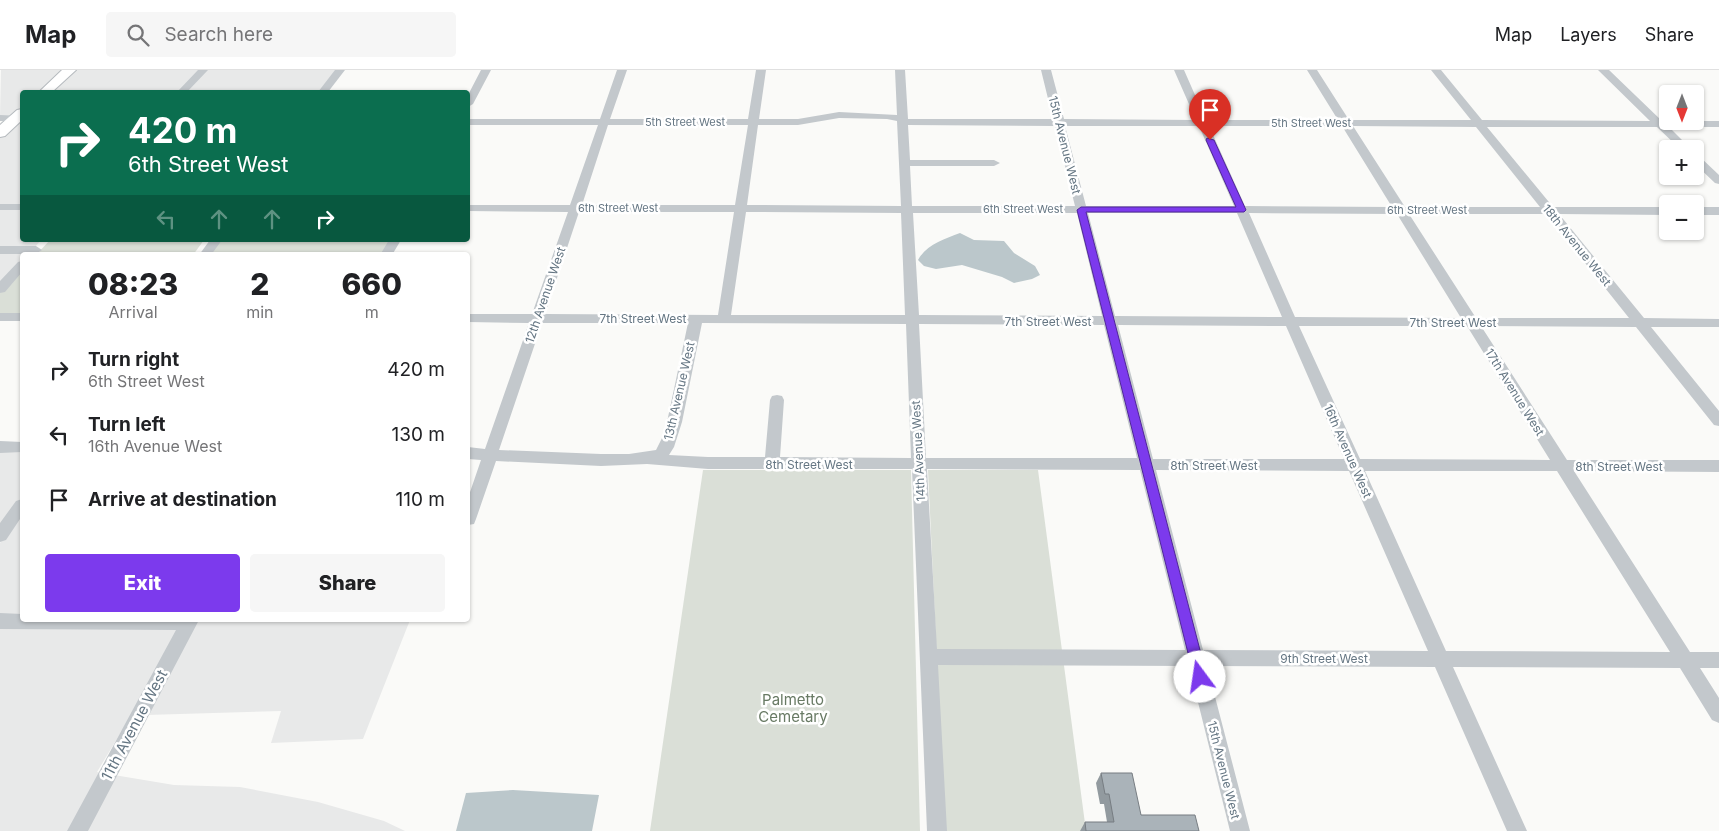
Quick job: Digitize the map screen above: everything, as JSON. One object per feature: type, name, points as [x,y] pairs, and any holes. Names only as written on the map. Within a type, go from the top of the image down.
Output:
[{"type":"main road","points":[[47,90],[70,70]]},
{"type":"main road","points":[[0,133],[20,116]]},
{"type":"street","points":[[184,90],[203,70]]},
{"type":"street","points":[[325,90],[340,70]]},
{"type":"street","points":[[470,100],[486,70]]},
{"type":"street","name":"12th Avenue West","points":[[470,513],[622,70]]},
{"type":"street","points":[[724,318],[761,70]]},
{"type":"street","name":"14th Avenue West","points":[[900,70],[937,831]]},
{"type":"street","name":"15th Avenue West","points":[[1046,70],[1240,831]]},
{"type":"street","name":"16th Avenue West","points":[[1179,70],[1517,831]]},
{"type":"street","name":"17th Avenue West","points":[[1312,70],[1719,714]]},
{"type":"street","name":"18th Avenue West","points":[[1436,70],[1719,421]]},
{"type":"street","points":[[1603,70],[1659,124]]},
{"type":"street","name":"5th Street West","points":[[470,122],[798,122],[839,115],[887,116],[902,121],[1659,124]]},
{"type":"street","points":[[0,118],[20,116]]},
{"type":"street","name":"5th Street West","points":[[1704,124],[1719,124]]},
{"type":"street","points":[[1665,130],[1676,140]]},
{"type":"street","points":[[904,163],[994,163]]},
{"type":"street","points":[[1704,167],[1719,181]]},
{"type":"street","points":[[0,207],[20,207]]},
{"type":"street","name":"6th Street West","points":[[470,208],[1659,211]]},
{"type":"street","points":[[1704,211],[1719,211]]},
{"type":"street","points":[[0,250],[34,252],[44,242]]},
{"type":"street","points":[[0,290],[20,267]]},
{"type":"street","points":[[0,317],[20,317]]},
{"type":"street","name":"7th Street West","points":[[470,318],[1719,323]]},
{"type":"street","name":"13th Avenue West","points":[[652,458],[661,454],[668,441],[696,318]]},
{"type":"street","points":[[772,464],[777,400]]},
{"type":"street","points":[[0,447],[20,447]]},
{"type":"street","name":"8th Street West","points":[[470,453],[536,459],[652,458],[708,463],[772,464],[1719,466]]},
{"type":"street","points":[[0,535],[20,508]]},
{"type":"street","points":[[0,620],[20,620]]},
{"type":"street","name":"11th Avenue West","points":[[77,831],[189,622]]},
{"type":"street","name":"9th Street West","points":[[928,657],[1719,660]]},
{"type":"shaded area","points":[[1,70],[67,70],[43,90],[20,90],[20,111],[15,116],[0,116]]},
{"type":"shaded area","points":[[74,70],[200,70],[180,90],[51,90]]},
{"type":"shaded area","points":[[207,70],[336,70],[321,90],[188,90]]},
{"type":"shaded area","points":[[17,121],[20,121],[20,204],[0,204],[0,136]]},
{"type":"shaded area","points":[[0,210],[20,210],[20,242],[39,242],[35,247],[0,247]]},
{"type":"shaded area","points":[[960,233],[974,240],[1004,241],[1014,253],[1035,266],[1040,275],[1014,283],[1002,277],[962,265],[936,269],[924,266],[918,260],[931,246]]},
{"type":"shaded area","points":[[0,253],[20,253],[20,262],[0,284]]},
{"type":"shaded area","points":[[0,451],[20,451],[20,502],[0,530]]},
{"type":"shaded area","points":[[20,515],[20,615],[0,614],[0,543]]},
{"type":"shaded area","points":[[196,622],[409,622],[363,739],[271,743],[281,711],[146,715]]},
{"type":"shaded area","points":[[0,627],[179,628],[145,692],[97,772],[101,773],[70,831],[0,831]]},
{"type":"shaded area","points":[[114,775],[174,785],[240,787],[318,802],[384,821],[405,831],[84,831]]},
{"type":"shaded area","points":[[513,790],[599,795],[592,831],[456,831],[466,793]]},
{"type":"green space","points":[[48,242],[203,242],[195,252],[39,252]]},
{"type":"green space","points":[[219,242],[390,242],[385,252],[211,252]]},
{"type":"green space","points":[[20,271],[20,315],[0,315],[0,293]]},
{"type":"green space","name":"Palmetto Cemetary","points":[[703,470],[911,470],[920,831],[650,831]]},
{"type":"green space","points":[[928,470],[1038,470],[1086,831],[945,831]]},
{"type":"building","points":[[1101,773],[1132,773],[1141,815],[1195,815],[1199,831],[1086,831],[1085,822],[1114,822],[1109,794],[1105,794]]},
{"type":"route","points":[[1200,677],[1081,210],[1241,210],[1210,140]]}]
